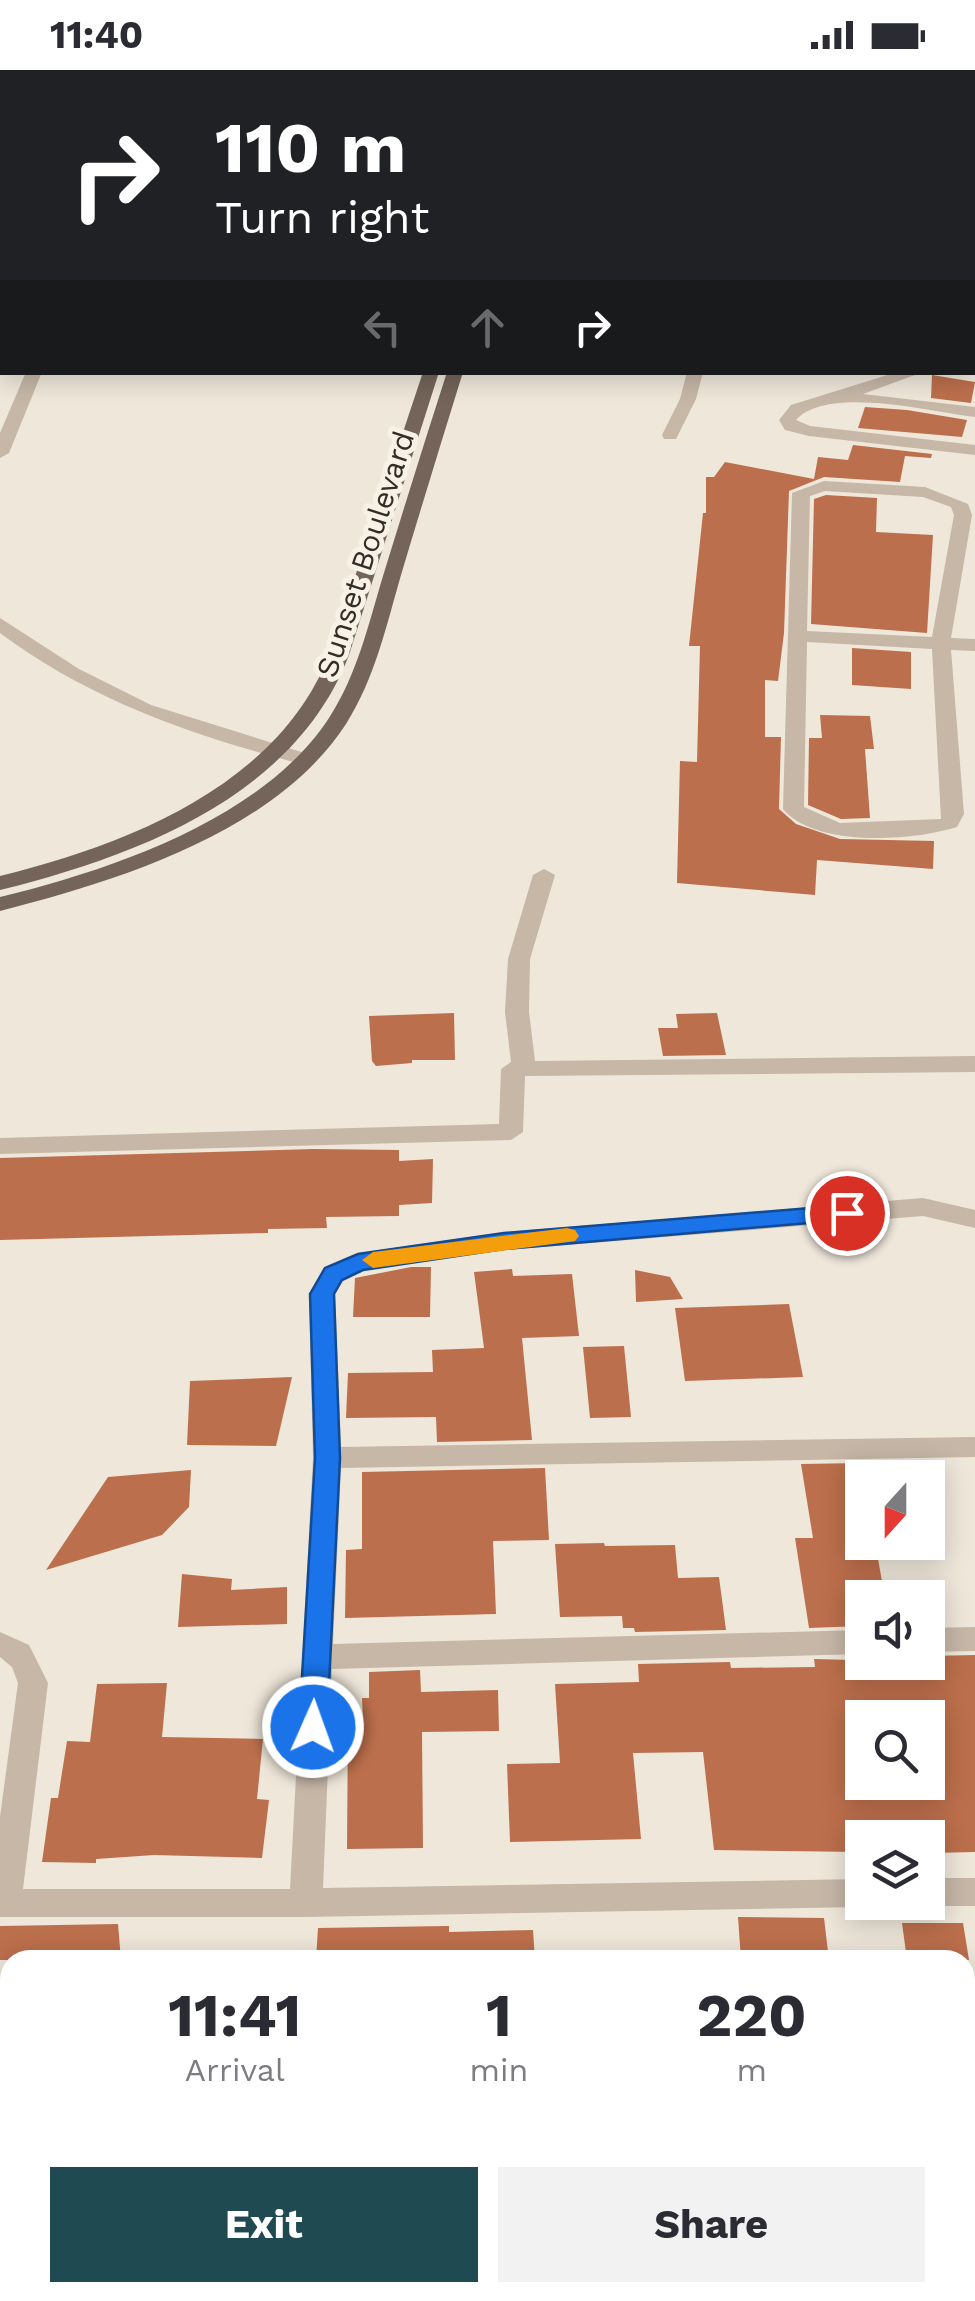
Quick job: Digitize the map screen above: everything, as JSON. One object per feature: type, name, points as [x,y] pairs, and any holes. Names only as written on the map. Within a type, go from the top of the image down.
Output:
[{"type":"main road","name":"Sunset Boulevard","points":[[0,883],[86,857],[174,820],[237,782],[296,728],[331,675],[430,375]]},
{"type":"main road","name":"Sunset Boulevard","points":[[0,904],[83,881],[195,835],[266,792],[304,759],[348,704],[361,678],[453,375]]},
{"type":"street","points":[[0,452],[33,375]]},
{"type":"street","points":[[670,435],[695,375]]},
{"type":"street","points":[[905,375],[797,408],[788,420],[791,426],[830,434],[975,450]]},
{"type":"street","points":[[845,396],[975,412]]},
{"type":"street","points":[[824,486],[924,492],[959,504],[963,515],[941,643],[954,814],[950,823],[933,828],[824,827],[805,821],[793,809],[798,636],[801,493],[824,486]]},
{"type":"street","points":[[0,624],[39,654],[102,692],[172,722],[304,759]]},
{"type":"street","points":[[798,636],[975,645]]},
{"type":"street","points":[[524,1068],[517,1012],[519,959],[544,875]]},
{"type":"street","points":[[0,1146],[511,1132],[513,1069],[524,1068],[975,1064]]},
{"type":"street","points":[[306,1903],[327,1458],[322,1294],[333,1274],[358,1262],[504,1241],[923,1207],[975,1219]]},
{"type":"street","points":[[327,1458],[975,1447]]},
{"type":"street","points":[[945,1640],[975,1639]]},
{"type":"street","points":[[316,1657],[845,1642]]},
{"type":"street","points":[[0,1644],[9,1646],[28,1663],[34,1683],[3,1903],[306,1903],[845,1894]]},
{"type":"street","points":[[945,1892],[975,1892]]},
{"type":"building","points":[[932,375],[975,382],[971,403],[931,398]]},
{"type":"building","points":[[865,407],[967,420],[962,437],[858,428]]},
{"type":"building","points":[[853,445],[932,454],[931,458],[905,456],[900,482],[824,477],[789,491],[784,633],[778,681],[765,680],[765,737],[781,737],[779,809],[796,824],[840,839],[934,841],[933,869],[817,860],[815,895],[677,883],[680,761],[697,762],[700,646],[689,646],[706,513],[706,477],[714,477],[725,462],[814,479],[818,457],[848,460]]},
{"type":"building","points":[[826,495],[877,498],[876,532],[933,535],[927,633],[811,624],[814,499]]},
{"type":"building","points":[[852,648],[911,652],[911,689],[852,685]]},
{"type":"building","points":[[820,715],[870,716],[874,749],[865,749],[870,818],[841,819],[808,805],[809,738],[822,738]]},
{"type":"building","points":[[454,1013],[455,1060],[412,1060],[376,1066],[372,1061],[369,1016]]},
{"type":"building","points":[[717,1013],[726,1055],[663,1056],[658,1028],[678,1028],[676,1014]]},
{"type":"building","points":[[399,1150],[399,1161],[433,1159],[432,1203],[399,1205],[399,1216],[326,1217],[327,1228],[0,1240],[0,1158]]},
{"type":"building","points":[[431,1267],[430,1317],[353,1317],[355,1278]]},
{"type":"building","points":[[512,1269],[513,1276],[572,1274],[579,1336],[522,1338],[532,1440],[437,1442],[436,1417],[346,1418],[348,1373],[433,1372],[432,1350],[484,1348],[474,1272]]},
{"type":"building","points":[[635,1270],[670,1277],[683,1299],[636,1302]]},
{"type":"building","points":[[789,1304],[803,1377],[685,1381],[675,1308]]},
{"type":"building","points":[[624,1346],[631,1417],[590,1418],[583,1347]]},
{"type":"building","points":[[292,1377],[276,1446],[187,1445],[190,1381]]},
{"type":"building","points":[[845,1463],[845,1560],[878,1560],[882,1580],[845,1580],[845,1627],[809,1628],[795,1538],[813,1538],[801,1464]]},
{"type":"building","points":[[545,1468],[549,1540],[493,1541],[496,1614],[345,1618],[346,1550],[362,1549],[362,1472]]},
{"type":"building","points":[[191,1470],[189,1507],[162,1535],[46,1570],[108,1477]]},
{"type":"building","points":[[555,1544],[675,1545],[678,1578],[719,1577],[726,1630],[635,1632],[634,1628],[623,1628],[622,1616],[560,1617]]},
{"type":"building","points":[[182,1574],[232,1579],[231,1590],[287,1587],[287,1624],[178,1627]]},
{"type":"building","points":[[975,1655],[975,1852],[945,1853],[945,1820],[845,1820],[845,1852],[714,1850],[703,1752],[633,1753],[641,1839],[510,1842],[507,1764],[560,1763],[555,1684],[639,1682],[638,1664],[730,1662],[731,1668],[815,1667],[814,1659],[845,1660],[845,1680],[945,1680],[945,1656]]},
{"type":"building","points":[[420,1670],[421,1692],[498,1690],[499,1731],[422,1732],[423,1848],[347,1849],[348,1720],[363,1719],[362,1698],[369,1698],[369,1672]]},
{"type":"building","points":[[167,1683],[162,1737],[263,1739],[257,1799],[269,1800],[262,1858],[154,1855],[96,1859],[96,1863],[42,1862],[51,1798],[58,1798],[67,1741],[90,1742],[97,1684]]},
{"type":"building","points":[[738,1917],[824,1918],[828,1950],[740,1950]]},
{"type":"building","points":[[902,1923],[963,1923],[967,1950],[906,1950]]},
{"type":"building","points":[[118,1924],[120,1950],[0,1950],[0,1926]]},
{"type":"building","points":[[449,1926],[449,1932],[533,1930],[534,1950],[317,1950],[318,1928]]},
{"type":"slow traffic","points":[[373,1260],[567,1236]]},
{"type":"route","points":[[313,1727],[327,1458],[322,1294],[333,1274],[358,1262],[504,1241],[847,1213]]}]
